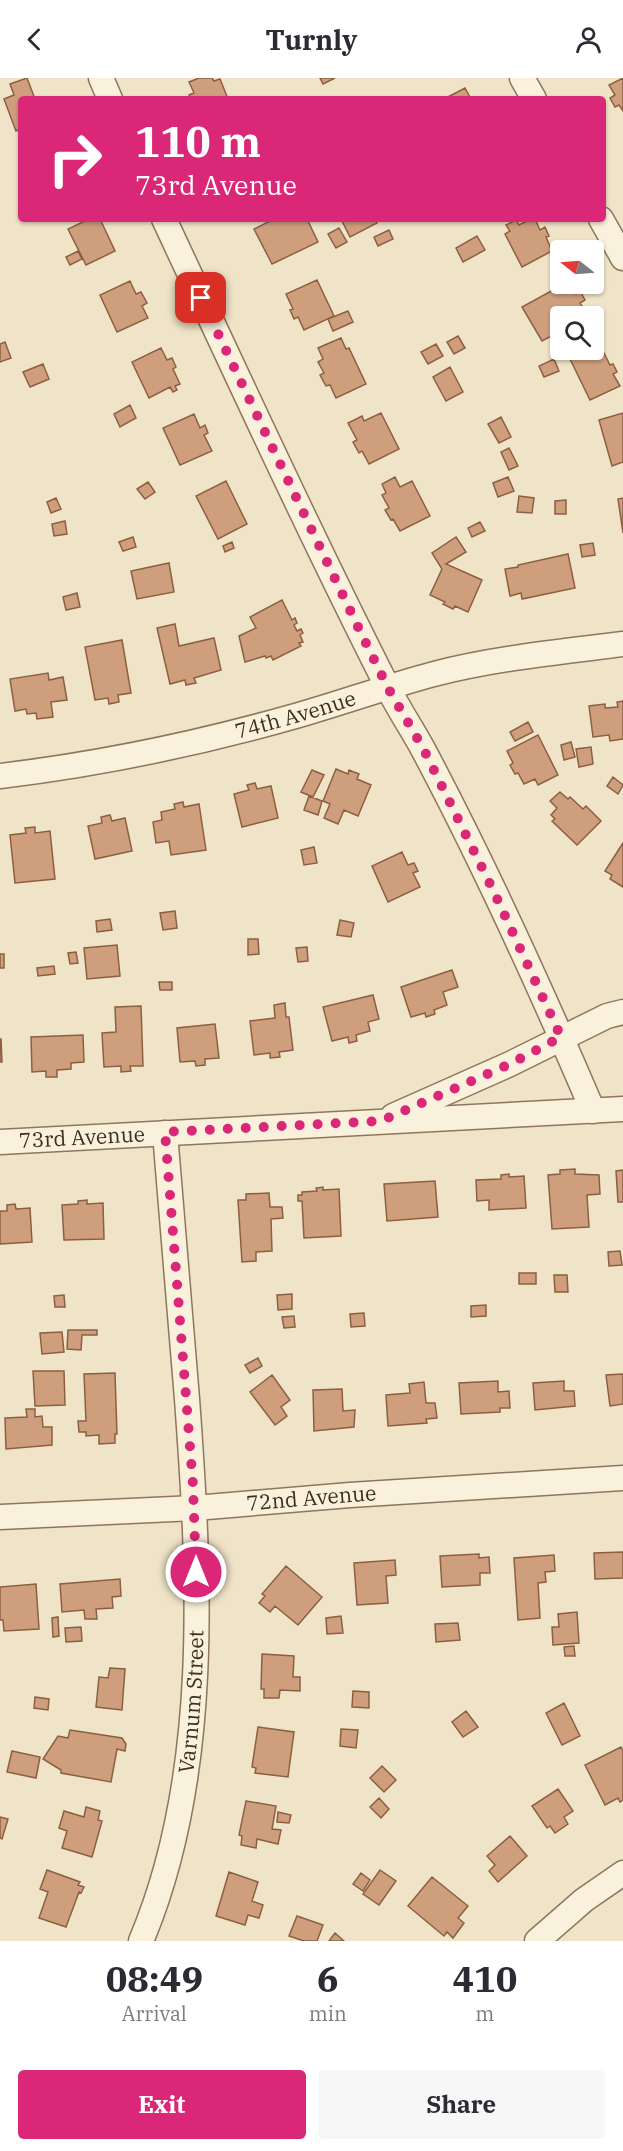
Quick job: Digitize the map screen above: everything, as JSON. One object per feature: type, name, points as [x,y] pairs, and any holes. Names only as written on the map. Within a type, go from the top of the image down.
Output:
[{"type":"street","points":[[100,78],[109,96]]},
{"type":"street","points":[[522,78],[532,96]]},
{"type":"street","points":[[165,222],[388,688],[424,750],[504,912],[593,1111]]},
{"type":"street","points":[[603,222],[623,258]]},
{"type":"street","name":"74th Avenue","points":[[0,776],[64,769],[200,741],[298,715],[435,674],[520,657],[623,644]]},
{"type":"street","name":"73rd Avenue","points":[[381,1121],[510,1064],[607,1016],[623,1012]]},
{"type":"street","name":"73rd Avenue","points":[[0,1142],[623,1109]]},
{"type":"street","name":"Varnum Street","points":[[141,1941],[166,1868],[181,1800],[192,1720],[195,1508],[165,1132]]},
{"type":"street","name":"72nd Avenue","points":[[0,1517],[195,1508],[350,1495],[623,1478]]},
{"type":"street","points":[[537,1941],[584,1900],[623,1873]]},
{"type":"building","points":[[27,78],[34,96],[18,96],[18,130],[16,131],[4,99],[14,95],[10,84]]},
{"type":"building","points":[[199,78],[212,78],[214,81],[220,79],[227,96],[190,96],[194,93],[189,82]]},
{"type":"building","points":[[320,78],[335,78],[323,84]]},
{"type":"building","points":[[623,78],[623,111],[619,105],[615,107],[610,98],[615,95],[609,85]]},
{"type":"building","points":[[465,88],[469,96],[450,96]]},
{"type":"building","points":[[83,222],[101,222],[115,251],[86,265],[68,229]]},
{"type":"building","points":[[268,222],[308,222],[318,242],[272,264],[254,229]]},
{"type":"building","points":[[342,222],[376,222],[377,223],[350,237]]},
{"type":"building","points":[[517,222],[519,225],[525,222],[536,222],[540,230],[545,227],[549,236],[546,237],[550,252],[522,267],[505,234],[510,231],[506,225]]},
{"type":"building","points":[[339,228],[347,242],[336,248],[328,234]]},
{"type":"building","points":[[389,230],[393,239],[378,246],[374,237]]},
{"type":"building","points":[[477,236],[485,250],[463,262],[456,248]]},
{"type":"building","points":[[78,251],[82,259],[70,265],[66,257]]},
{"type":"building","points":[[317,280],[334,316],[304,330],[298,317],[294,319],[290,310],[293,309],[286,294]]},
{"type":"building","points":[[130,281],[136,294],[141,292],[147,303],[142,306],[148,318],[117,332],[100,295]]},
{"type":"building","points":[[550,292],[550,294],[582,294],[585,300],[580,303],[582,306],[550,306],[550,337],[542,341],[522,307]]},
{"type":"building","points":[[348,311],[353,322],[333,331],[328,319]]},
{"type":"building","points":[[458,336],[465,348],[454,354],[447,342]]},
{"type":"building","points":[[341,338],[346,349],[349,348],[366,384],[336,398],[330,385],[326,386],[320,375],[324,373],[318,362],[323,359],[318,348]]},
{"type":"building","points":[[5,342],[11,358],[0,362],[0,344]]},
{"type":"building","points":[[436,344],[443,356],[428,364],[421,352]]},
{"type":"building","points":[[161,348],[167,360],[172,358],[176,367],[173,369],[180,384],[175,386],[177,390],[173,392],[170,387],[149,398],[132,362]]},
{"type":"building","points":[[604,353],[610,365],[613,364],[617,372],[613,374],[620,386],[590,400],[570,360],[604,360]]},
{"type":"building","points":[[554,360],[559,371],[544,377],[539,366]]},
{"type":"building","points":[[43,364],[49,379],[30,387],[23,372]]},
{"type":"building","points":[[450,367],[463,392],[446,401],[433,377]]},
{"type":"building","points":[[130,405],[136,418],[120,427],[114,414]]},
{"type":"building","points":[[381,413],[399,449],[369,464],[362,451],[359,453],[353,442],[357,440],[348,423],[362,416],[364,421]]},
{"type":"building","points":[[623,413],[623,462],[612,466],[599,420]]},
{"type":"building","points":[[194,414],[200,428],[205,425],[208,433],[204,435],[212,451],[180,465],[163,428]]},
{"type":"building","points":[[501,417],[511,437],[499,443],[488,424]]},
{"type":"building","points":[[509,448],[518,466],[509,470],[501,452]]},
{"type":"building","points":[[395,477],[400,487],[412,481],[430,516],[400,531],[385,510],[389,508],[382,495],[386,493],[382,484]]},
{"type":"building","points":[[508,477],[514,491],[498,497],[493,483]]},
{"type":"building","points":[[226,481],[247,524],[218,539],[196,496]]},
{"type":"building","points":[[148,482],[155,492],[145,499],[137,489]]},
{"type":"building","points":[[519,496],[534,498],[532,513],[517,512]]},
{"type":"building","points":[[56,498],[61,509],[51,513],[47,502]]},
{"type":"building","points":[[623,498],[623,533],[618,499]]},
{"type":"building","points":[[566,500],[566,514],[555,514],[555,501]]},
{"type":"building","points":[[65,521],[67,534],[54,536],[52,524]]},
{"type":"building","points":[[480,522],[485,531],[472,537],[468,528]]},
{"type":"building","points":[[133,537],[136,547],[123,551],[119,542]]},
{"type":"building","points":[[456,537],[466,552],[446,564],[482,580],[468,612],[455,606],[453,609],[443,604],[445,602],[430,595],[442,569],[432,553]]},
{"type":"building","points":[[232,542],[234,548],[225,552],[223,546]]},
{"type":"building","points":[[593,543],[595,555],[582,557],[580,545]]},
{"type":"building","points":[[568,554],[575,588],[522,599],[521,593],[510,596],[505,569]]},
{"type":"building","points":[[169,563],[174,592],[137,599],[131,571]]},
{"type":"building","points":[[77,593],[80,607],[66,610],[63,597]]},
{"type":"building","points":[[282,600],[292,620],[295,618],[297,623],[294,625],[297,631],[301,629],[303,633],[300,635],[303,642],[299,643],[301,646],[273,660],[271,656],[266,658],[265,656],[245,662],[239,636],[256,628],[250,617]]},
{"type":"building","points":[[175,624],[179,646],[214,638],[221,670],[194,678],[196,683],[186,685],[185,680],[170,684],[157,628]]},
{"type":"building","points":[[122,640],[131,693],[118,695],[119,702],[109,704],[108,698],[95,700],[85,647]]},
{"type":"building","points":[[48,673],[49,680],[63,677],[67,700],[51,702],[53,717],[37,719],[36,713],[27,714],[26,709],[15,711],[10,679]]},
{"type":"building","points":[[623,701],[623,739],[610,741],[609,735],[593,737],[589,706],[605,704],[605,708],[618,707],[617,702]]},
{"type":"building","points":[[528,722],[533,732],[515,741],[510,732]]},
{"type":"building","points":[[538,735],[558,775],[538,785],[535,779],[524,784],[510,765],[513,763],[507,751]]},
{"type":"building","points":[[571,742],[575,757],[564,760],[561,745]]},
{"type":"building","points":[[591,747],[593,764],[579,767],[576,749]]},
{"type":"building","points":[[336,769],[348,774],[349,770],[359,774],[357,779],[371,785],[358,816],[344,810],[338,824],[324,818],[330,804],[323,801]]},
{"type":"building","points":[[312,770],[324,775],[313,797],[301,792]]},
{"type":"building","points":[[613,777],[623,785],[618,794],[607,786]]},
{"type":"building","points":[[255,783],[257,789],[271,786],[278,818],[242,827],[234,794],[249,790],[247,785]]},
{"type":"building","points":[[560,792],[568,799],[570,797],[583,809],[586,806],[601,821],[577,845],[552,821],[555,819],[551,815],[557,808],[550,801]]},
{"type":"building","points":[[309,796],[322,801],[318,815],[304,810]]},
{"type":"building","points":[[183,802],[184,807],[199,804],[206,850],[171,855],[169,841],[156,843],[153,822],[162,820],[161,812],[175,809],[174,804]]},
{"type":"building","points":[[110,815],[112,821],[125,818],[132,851],[95,859],[88,826],[102,823],[101,817]]},
{"type":"building","points":[[35,827],[35,833],[50,831],[55,879],[15,883],[10,835],[26,833],[25,828]]},
{"type":"building","points":[[623,843],[623,887],[610,879],[612,875],[605,871]]},
{"type":"building","points":[[314,847],[317,863],[304,865],[301,850]]},
{"type":"building","points":[[402,852],[408,865],[414,863],[418,871],[413,873],[420,887],[388,902],[372,866]]},
{"type":"building","points":[[175,911],[177,928],[163,930],[160,913]]},
{"type":"building","points":[[110,919],[112,930],[97,932],[96,921]]},
{"type":"building","points":[[340,920],[354,923],[351,937],[337,935]]},
{"type":"building","points":[[248,939],[258,939],[259,954],[248,955]]},
{"type":"building","points":[[117,945],[120,976],[87,979],[84,948]]},
{"type":"building","points":[[307,947],[308,961],[298,962],[296,948]]},
{"type":"building","points":[[76,952],[78,963],[70,964],[68,953]]},
{"type":"building","points":[[0,954],[4,954],[4,968],[0,968]]},
{"type":"building","points":[[54,966],[55,974],[38,976],[37,968]]},
{"type":"building","points":[[452,970],[458,987],[443,992],[447,1005],[434,1010],[435,1014],[426,1017],[425,1013],[411,1017],[401,987]]},
{"type":"building","points":[[159,982],[172,982],[172,990],[160,990]]},
{"type":"building","points":[[373,995],[379,1019],[368,1022],[370,1031],[356,1035],[357,1041],[349,1043],[348,1037],[332,1041],[323,1007]]},
{"type":"building","points":[[285,1003],[293,1050],[279,1052],[280,1057],[270,1058],[270,1053],[254,1055],[250,1021],[275,1018],[274,1005]]},
{"type":"building","points":[[141,1006],[143,1066],[130,1066],[131,1071],[121,1072],[121,1066],[104,1067],[102,1033],[116,1032],[115,1007]]},
{"type":"building","points":[[215,1024],[219,1058],[205,1059],[205,1065],[196,1066],[195,1061],[180,1062],[177,1028]]},
{"type":"building","points":[[83,1035],[84,1062],[71,1063],[71,1069],[57,1070],[57,1077],[46,1077],[46,1071],[32,1072],[31,1037]]},
{"type":"building","points":[[1,1039],[2,1062],[0,1062]]},
{"type":"building","points":[[575,1169],[575,1174],[599,1175],[600,1194],[587,1195],[589,1227],[552,1229],[548,1175],[560,1174],[560,1170]]},
{"type":"building","points":[[623,1170],[623,1202],[618,1202],[616,1171]]},
{"type":"building","points":[[509,1174],[509,1177],[524,1176],[526,1208],[489,1210],[489,1200],[477,1201],[476,1180],[501,1179],[501,1175]]},
{"type":"building","points":[[435,1181],[438,1217],[387,1221],[384,1184]]},
{"type":"building","points":[[323,1187],[323,1190],[339,1189],[341,1236],[304,1238],[302,1201],[298,1201],[298,1195],[302,1195],[302,1192],[317,1191],[316,1188]]},
{"type":"building","points":[[269,1193],[270,1207],[282,1207],[283,1218],[271,1219],[272,1251],[256,1252],[256,1261],[242,1262],[238,1200],[246,1200],[246,1194]]},
{"type":"building","points":[[87,1200],[87,1204],[103,1203],[104,1239],[64,1240],[62,1205],[78,1204],[78,1201]]},
{"type":"building","points":[[15,1204],[16,1209],[30,1208],[32,1242],[0,1244],[0,1211],[7,1211],[7,1205]]},
{"type":"building","points":[[620,1251],[622,1265],[609,1266],[608,1252]]},
{"type":"building","points":[[519,1273],[536,1273],[536,1284],[519,1284]]},
{"type":"building","points":[[554,1275],[567,1275],[568,1292],[555,1292]]},
{"type":"building","points":[[292,1294],[292,1309],[278,1310],[277,1295]]},
{"type":"building","points":[[64,1295],[65,1307],[55,1307],[54,1296]]},
{"type":"building","points":[[486,1305],[486,1316],[471,1317],[471,1306]]},
{"type":"building","points":[[364,1313],[365,1326],[351,1327],[350,1314]]},
{"type":"building","points":[[294,1316],[295,1327],[284,1328],[282,1317]]},
{"type":"building","points":[[68,1330],[97,1330],[97,1335],[82,1335],[81,1350],[67,1349]]},
{"type":"building","points":[[62,1332],[64,1352],[42,1354],[40,1333]]},
{"type":"building","points":[[258,1358],[262,1366],[250,1373],[245,1365]]},
{"type":"building","points":[[33,1371],[64,1371],[65,1405],[35,1406]]},
{"type":"building","points":[[115,1373],[117,1434],[115,1434],[115,1443],[99,1444],[99,1435],[86,1436],[86,1432],[79,1432],[78,1421],[86,1421],[84,1374]]},
{"type":"building","points":[[623,1374],[623,1404],[610,1406],[606,1375]]},
{"type":"building","points":[[272,1375],[290,1400],[281,1407],[287,1416],[275,1425],[250,1392]]},
{"type":"building","points":[[498,1381],[498,1392],[509,1391],[510,1408],[500,1408],[500,1412],[461,1414],[459,1383]]},
{"type":"building","points":[[564,1381],[564,1391],[574,1391],[575,1406],[535,1410],[533,1383]]},
{"type":"building","points":[[424,1382],[426,1403],[435,1403],[437,1418],[426,1419],[427,1423],[388,1426],[386,1395],[410,1393],[409,1384]]},
{"type":"building","points":[[342,1389],[343,1411],[355,1410],[354,1427],[314,1431],[313,1390]]},
{"type":"building","points":[[26,1409],[35,1409],[35,1417],[42,1416],[43,1427],[52,1427],[52,1445],[6,1449],[5,1418],[27,1417]]},
{"type":"building","points":[[623,1552],[623,1578],[595,1579],[594,1553]]},
{"type":"building","points":[[479,1554],[479,1558],[489,1557],[490,1573],[480,1573],[480,1585],[442,1587],[440,1556]]},
{"type":"building","points":[[554,1555],[555,1571],[545,1572],[546,1582],[538,1583],[540,1618],[518,1620],[514,1558]]},
{"type":"building","points":[[395,1560],[396,1575],[386,1576],[388,1603],[357,1605],[354,1563]]},
{"type":"building","points":[[286,1566],[322,1597],[298,1625],[275,1606],[270,1612],[259,1603],[265,1596],[262,1594]]},
{"type":"building","points":[[120,1579],[121,1596],[112,1597],[113,1608],[96,1609],[97,1619],[85,1619],[84,1610],[62,1612],[60,1584]]},
{"type":"building","points":[[36,1584],[39,1629],[4,1631],[3,1620],[0,1620],[0,1587]]},
{"type":"building","points":[[577,1612],[579,1643],[553,1645],[552,1627],[559,1627],[558,1614]]},
{"type":"building","points":[[341,1616],[343,1633],[327,1634],[326,1618]]},
{"type":"building","points":[[58,1617],[59,1636],[53,1637],[52,1618]]},
{"type":"building","points":[[458,1623],[460,1640],[436,1642],[435,1624]]},
{"type":"building","points":[[81,1627],[82,1641],[66,1642],[65,1628]]},
{"type":"building","points":[[574,1646],[575,1656],[565,1656],[564,1647]]},
{"type":"building","points":[[262,1654],[294,1656],[293,1677],[300,1677],[300,1691],[280,1690],[279,1698],[264,1698],[264,1689],[261,1689]]},
{"type":"building","points":[[110,1668],[125,1669],[122,1710],[96,1707],[99,1677],[108,1678]]},
{"type":"building","points":[[353,1691],[369,1692],[369,1708],[352,1707]]},
{"type":"building","points":[[35,1697],[49,1699],[48,1710],[34,1708]]},
{"type":"building","points":[[564,1703],[580,1736],[562,1745],[546,1713]]},
{"type":"building","points":[[466,1711],[478,1727],[463,1737],[452,1722]]},
{"type":"building","points":[[258,1727],[294,1732],[288,1777],[255,1773],[256,1768],[252,1767]]},
{"type":"building","points":[[341,1729],[358,1730],[356,1748],[340,1746]]},
{"type":"building","points":[[70,1730],[122,1738],[126,1744],[125,1751],[117,1749],[111,1782],[61,1773],[61,1770],[43,1759],[58,1736],[68,1738]]},
{"type":"building","points":[[621,1747],[623,1751],[623,1800],[620,1802],[618,1798],[605,1805],[585,1765]]},
{"type":"building","points":[[12,1751],[40,1757],[36,1778],[7,1772]]},
{"type":"building","points":[[382,1766],[396,1780],[384,1792],[370,1778]]},
{"type":"building","points":[[558,1789],[573,1811],[564,1817],[568,1824],[555,1833],[550,1826],[547,1828],[532,1806]]},
{"type":"building","points":[[379,1798],[389,1809],[381,1818],[370,1807]]},
{"type":"building","points":[[246,1801],[276,1806],[272,1829],[281,1830],[278,1844],[257,1839],[256,1848],[241,1845],[242,1836],[239,1835]]},
{"type":"building","points":[[86,1807],[100,1811],[98,1820],[102,1821],[92,1857],[62,1848],[67,1831],[59,1828],[64,1811],[84,1817]]},
{"type":"building","points":[[278,1812],[291,1815],[289,1823],[277,1822]]},
{"type":"building","points":[[0,1817],[8,1819],[2,1839],[0,1838]]},
{"type":"building","points":[[510,1836],[527,1856],[498,1882],[489,1871],[495,1865],[487,1856]]},
{"type":"building","points":[[47,1870],[80,1882],[78,1885],[84,1887],[81,1893],[79,1892],[66,1927],[39,1918],[48,1892],[40,1889]]},
{"type":"building","points":[[380,1870],[396,1881],[379,1905],[363,1894]]},
{"type":"building","points":[[229,1872],[258,1882],[252,1901],[263,1905],[259,1918],[248,1915],[245,1925],[216,1916]]},
{"type":"building","points":[[361,1873],[370,1880],[363,1891],[353,1884]]},
{"type":"building","points":[[432,1877],[468,1906],[458,1918],[464,1923],[453,1938],[447,1932],[444,1936],[408,1906]]},
{"type":"building","points":[[297,1916],[323,1925],[317,1941],[304,1941],[289,1936]]},
{"type":"building","points":[[335,1933],[344,1941],[329,1941]]},
{"type":"route","points":[[196,1572],[195,1508],[165,1132],[381,1121],[510,1064],[561,1037],[494,892],[424,750],[388,688],[201,298]]}]
